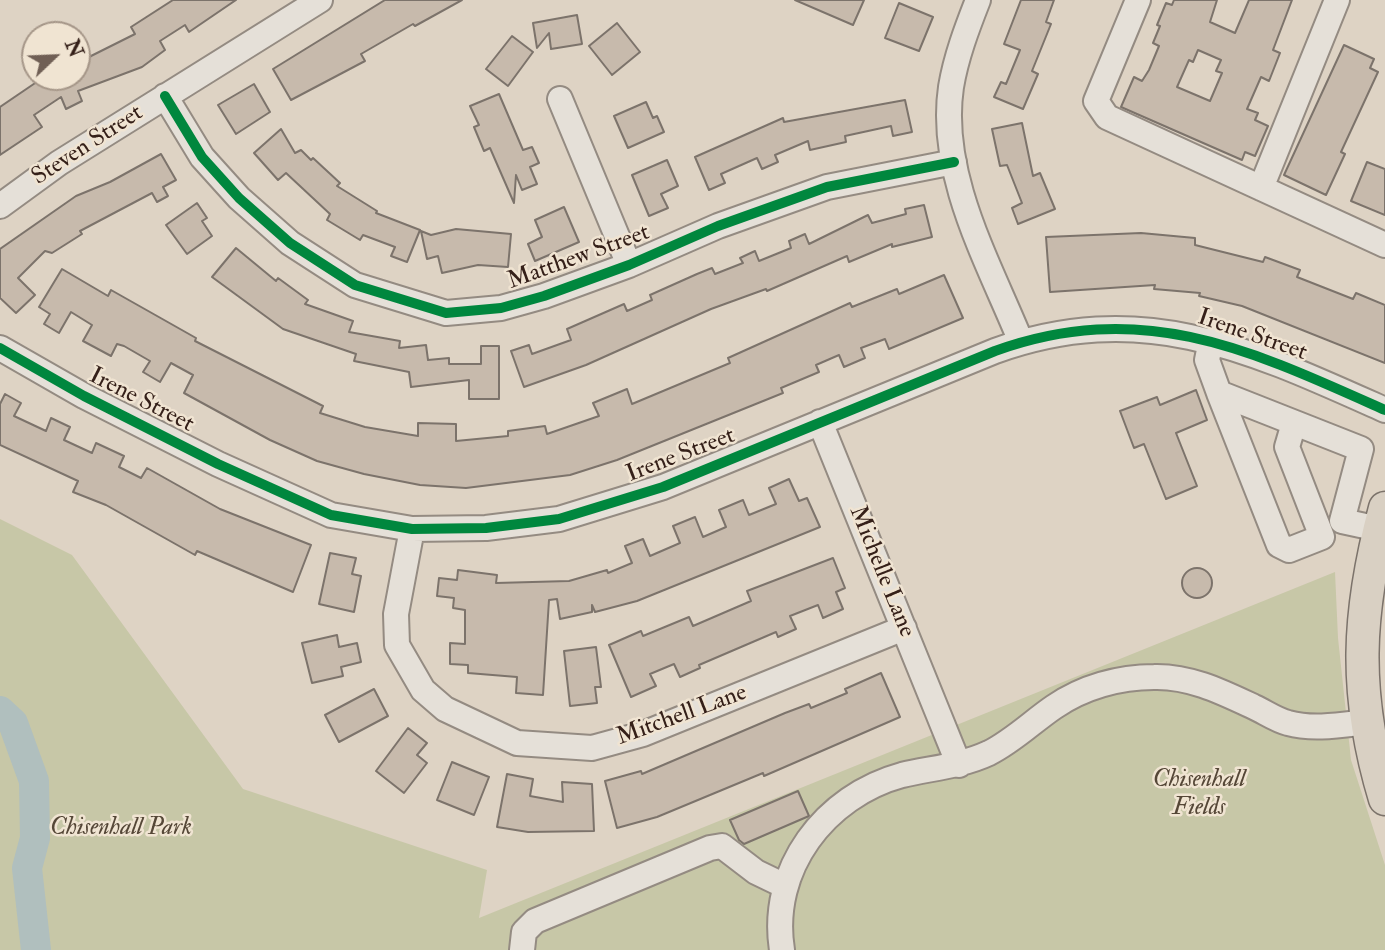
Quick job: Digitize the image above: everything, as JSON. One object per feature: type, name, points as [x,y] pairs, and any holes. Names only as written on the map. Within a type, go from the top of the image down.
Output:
[{"type":"main road","points":[[1382,518],[1366,594],[1360,653],[1367,722],[1385,799]]},
{"type":"street","name":"Steven Street","points":[[0,206],[59,163],[320,0]]},
{"type":"street","points":[[978,0],[959,52],[951,88],[949,120],[954,162],[965,205],[1021,342]]},
{"type":"street","points":[[1138,0],[1096,101],[1107,117],[1385,245]]},
{"type":"street","points":[[1261,188],[1336,0]]},
{"type":"street","name":"Matthew Street","points":[[165,96],[202,157],[239,198],[290,243],[355,285],[446,313],[501,308],[629,265],[718,226],[827,187],[954,162]]},
{"type":"street","points":[[560,99],[629,265]]},
{"type":"street","name":"Irene Street","points":[[0,348],[84,396],[218,464],[331,514],[412,530],[486,528],[559,519],[585,512],[663,487],[1021,342],[1078,331],[1124,328],[1211,340],[1250,352],[1385,410]]},
{"type":"street","points":[[1211,340],[1207,360],[1219,393],[1279,545],[1289,550],[1336,529],[1342,521],[1361,449],[1219,393]]},
{"type":"street","name":"Michelle Lane","points":[[820,422],[959,765]]},
{"type":"street","points":[[1294,423],[1287,447],[1322,537]]},
{"type":"street","points":[[1342,521],[1382,518]]},
{"type":"street","name":"Mitchell Lane","points":[[412,530],[396,614],[397,645],[423,690],[446,709],[517,743],[592,748],[643,734],[904,628]]},
{"type":"street","points":[[782,950],[780,917],[785,886],[801,850],[817,827],[853,796],[901,776],[959,765],[990,753],[1063,701],[1085,690],[1111,681],[1154,676],[1196,682],[1287,723],[1320,727],[1367,722]]},
{"type":"street","points":[[522,950],[524,932],[534,921],[710,848],[722,846],[756,872],[785,886]]},
{"type":"green space","name":"Chisenhall Fields","points":[[0,519],[72,555],[243,789],[487,870],[479,918],[1335,572],[1338,638],[1351,760],[1385,865],[1385,950],[0,950]]},
{"type":"building","points":[[173,0],[236,0],[189,32],[185,25],[160,41],[165,50],[142,67],[91,86],[91,56],[135,34],[131,27]]},
{"type":"building","points":[[385,0],[462,0],[361,54],[365,61],[291,100],[273,69]]},
{"type":"building","points":[[795,0],[864,0],[853,25]]},
{"type":"building","points":[[1021,0],[1054,0],[1046,22],[1051,24],[1032,71],[1038,74],[1023,109],[994,97],[1001,82],[1006,84],[1020,50],[1004,44]]},
{"type":"building","points":[[1174,0],[1217,0],[1210,22],[1235,33],[1249,0],[1292,0],[1273,50],[1280,53],[1269,81],[1261,77],[1247,109],[1258,113],[1255,120],[1268,126],[1255,156],[1245,152],[1242,160],[1121,107],[1134,77],[1142,81],[1149,70],[1159,46],[1153,43],[1160,26],[1157,25],[1166,3],[1172,5]],"holes":[[[1198,50],[1221,60],[1216,71],[1222,73],[1210,101],[1177,87],[1189,60],[1193,62]]]},
{"type":"building","points":[[899,3],[933,17],[919,51],[885,38]]},
{"type":"building","points":[[577,15],[582,44],[551,49],[549,33],[537,48],[533,23]]},
{"type":"building","points":[[617,23],[640,52],[612,75],[589,46]]},
{"type":"building","points":[[512,36],[533,52],[508,86],[486,69]]},
{"type":"building","points":[[1344,45],[1374,59],[1370,68],[1378,72],[1341,152],[1345,154],[1326,195],[1284,175]]},
{"type":"building","points":[[254,84],[270,112],[236,134],[218,105]]},
{"type":"building","points":[[23,91],[78,91],[82,101],[66,109],[61,97],[34,115],[42,127],[0,155],[0,107]]},
{"type":"building","points":[[499,94],[523,150],[532,147],[539,163],[530,167],[537,184],[522,190],[516,175],[514,203],[490,148],[484,151],[474,127],[479,125],[470,106]]},
{"type":"building","points":[[905,100],[912,132],[893,136],[891,126],[845,136],[846,142],[810,150],[808,141],[775,155],[778,162],[762,169],[757,158],[721,174],[725,183],[709,190],[695,157],[783,118],[784,122]]},
{"type":"building","points":[[646,102],[653,118],[657,116],[664,132],[628,148],[614,116]]},
{"type":"building","points":[[1022,123],[1033,176],[1040,173],[1055,209],[1018,224],[1012,208],[1022,203],[1007,165],[1000,166],[992,129]]},
{"type":"building","points":[[281,129],[295,153],[301,150],[311,160],[313,158],[340,183],[337,186],[377,211],[376,213],[420,230],[407,262],[391,256],[395,247],[363,235],[360,240],[327,220],[330,214],[286,173],[278,180],[254,153]]},
{"type":"building","points":[[161,154],[176,180],[163,187],[168,196],[157,202],[152,193],[80,231],[82,234],[52,253],[45,251],[18,278],[35,295],[16,313],[0,298],[0,249],[76,196],[110,182]]},
{"type":"building","points":[[667,160],[678,186],[661,194],[668,208],[649,216],[632,175]]},
{"type":"building","points":[[1367,162],[1385,169],[1385,215],[1351,201]]},
{"type":"building","points":[[197,203],[207,218],[202,221],[212,236],[187,254],[166,225]]},
{"type":"building","points":[[924,205],[932,237],[892,247],[892,244],[849,262],[847,256],[767,291],[766,289],[711,309],[586,365],[524,387],[511,351],[529,345],[532,354],[571,340],[567,329],[624,304],[627,311],[652,300],[650,295],[712,268],[715,274],[743,263],[740,258],[755,251],[759,261],[791,248],[789,241],[805,234],[809,244],[868,215],[872,223],[906,214],[905,209]]},
{"type":"building","points":[[564,207],[579,242],[535,261],[528,244],[542,237],[535,220]]},
{"type":"building","points":[[456,229],[511,234],[508,267],[478,265],[442,273],[438,256],[427,259],[421,231],[431,235]]},
{"type":"building","points":[[1141,233],[1195,238],[1195,245],[1263,262],[1265,257],[1300,270],[1297,277],[1353,299],[1356,293],[1385,305],[1385,363],[1242,306],[1199,296],[1200,293],[1154,289],[1155,285],[1050,292],[1046,237]]},
{"type":"building","points":[[236,248],[276,281],[278,278],[308,300],[305,304],[353,321],[349,332],[400,341],[399,348],[426,345],[428,360],[449,358],[449,364],[481,364],[481,346],[499,346],[499,399],[469,399],[469,380],[411,387],[409,372],[354,361],[356,354],[283,329],[212,277]]},
{"type":"building","points":[[62,269],[108,296],[111,290],[196,338],[195,341],[323,406],[320,413],[365,427],[418,436],[418,423],[456,424],[456,441],[508,436],[508,431],[545,426],[547,434],[599,416],[593,403],[627,389],[632,404],[730,363],[728,358],[850,303],[852,307],[897,289],[899,294],[944,275],[963,318],[889,349],[885,339],[861,348],[865,358],[844,367],[839,355],[816,365],[819,372],[781,388],[783,393],[617,460],[570,475],[466,488],[420,485],[317,461],[270,440],[184,393],[193,375],[171,363],[160,382],[143,372],[150,361],[124,346],[117,344],[111,356],[83,341],[92,325],[71,312],[59,333],[44,324],[50,314],[39,307]]},
{"type":"building","points":[[1196,390],[1207,420],[1176,433],[1197,486],[1166,499],[1144,444],[1134,448],[1120,411],[1157,397],[1160,405]]},
{"type":"building","points":[[5,394],[21,403],[14,416],[46,431],[51,418],[70,427],[64,440],[92,453],[96,443],[124,456],[119,467],[141,478],[147,468],[220,509],[311,545],[293,592],[197,551],[195,555],[106,505],[73,492],[78,481],[0,445],[0,404]]},
{"type":"building","points":[[789,479],[799,501],[807,498],[820,527],[637,601],[595,612],[592,605],[592,612],[560,619],[557,599],[549,600],[543,695],[516,693],[517,677],[468,673],[468,665],[450,664],[450,643],[465,644],[465,610],[453,608],[454,598],[437,596],[439,578],[457,580],[458,570],[497,575],[496,583],[569,581],[607,570],[608,573],[632,563],[625,546],[643,539],[650,556],[680,543],[673,526],[695,517],[703,537],[726,527],[719,510],[743,500],[749,515],[776,504],[769,488]]},
{"type":"building","points":[[330,553],[356,558],[352,574],[361,576],[354,612],[319,604]]},
{"type":"building","points":[[833,558],[845,588],[836,592],[843,609],[823,618],[818,605],[790,616],[796,629],[778,637],[776,632],[699,665],[700,668],[680,677],[674,664],[650,674],[656,686],[631,697],[609,645],[641,631],[643,636],[689,617],[693,626],[751,601],[747,591]]},
{"type":"building","points":[[1197,568],[1203,569],[1211,577],[1211,589],[1203,597],[1197,598],[1191,597],[1183,589],[1182,583],[1183,577],[1191,569]]},
{"type":"building","points":[[337,635],[339,647],[357,643],[361,662],[341,667],[343,676],[312,683],[302,643]]},
{"type":"building","points":[[596,647],[601,687],[595,687],[597,703],[570,706],[564,651]]},
{"type":"building","points":[[881,673],[900,717],[764,776],[763,773],[657,817],[617,828],[605,781],[641,771],[642,774],[785,713],[809,704],[811,708],[847,693],[845,689]]},
{"type":"building","points":[[374,689],[388,716],[339,742],[325,715]]},
{"type":"building","points":[[408,728],[427,743],[417,755],[427,763],[404,793],[376,771]]},
{"type":"building","points":[[452,762],[489,777],[474,815],[437,800]]},
{"type":"building","points":[[507,774],[533,779],[530,796],[563,802],[562,782],[592,784],[594,831],[528,832],[497,827]]},
{"type":"building","points":[[798,791],[809,816],[744,844],[739,840],[730,820]]},
{"type":"waterway","points":[[0,711],[13,723],[34,781],[35,838],[27,868],[36,950]]},
{"type":"cycle path","points":[[165,96],[202,157],[239,198],[290,243],[355,285],[446,313],[501,308],[544,296],[629,265],[718,226],[827,187],[954,162]]},
{"type":"cycle path","points":[[0,348],[84,396],[218,464],[331,515],[412,529],[486,528],[559,519],[663,487],[995,351],[1049,336],[1100,329],[1148,331],[1195,338],[1242,351],[1385,410]]},
{"type":"park label","name":"Chisenhall Park","points":[[121,829]]}]
